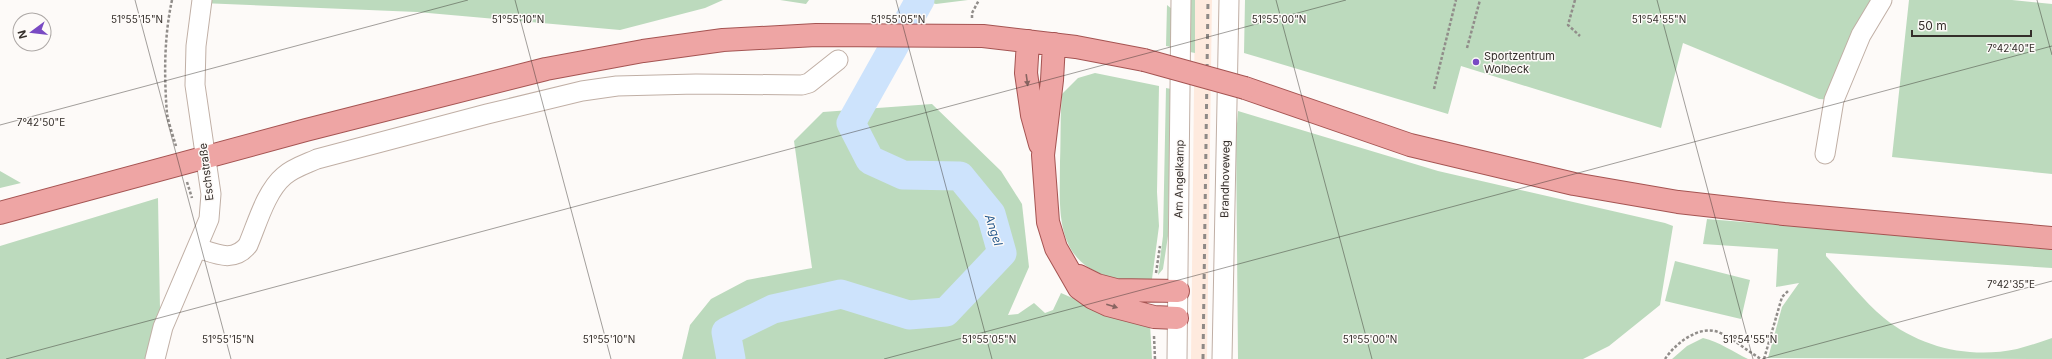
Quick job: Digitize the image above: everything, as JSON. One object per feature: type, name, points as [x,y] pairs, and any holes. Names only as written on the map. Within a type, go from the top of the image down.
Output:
[{"type":"main road","points":[[0,213],[181,163],[546,69],[643,51],[723,40],[978,28],[1028,41],[1099,50],[1144,60],[1245,88],[1410,145],[1574,184],[1678,202],[1784,214],[2052,238]]},
{"type":"main road","points":[[1028,41],[1026,73],[1032,115],[1043,155],[1050,230],[1060,256],[1079,288],[1092,298],[1108,305],[1154,317],[1177,318]]},
{"type":"main road","points":[[1043,155],[1052,80],[1054,44]]},
{"type":"main road","points":[[1072,275],[1084,277],[1097,285],[1116,290],[1178,291]]},
{"type":"street","name":"Eschstraße","points":[[155,359],[163,327],[198,248],[209,219],[211,194],[195,85],[196,46],[202,0]]},
{"type":"street","name":"Am Angelkamp","points":[[1177,359],[1181,0]]},
{"type":"street","name":"Brandhoveweg","points":[[1222,359],[1229,0]]},
{"type":"street","points":[[1825,154],[1834,100],[1861,35],[1882,0]]},
{"type":"street","points":[[198,248],[224,256],[237,255],[243,251],[248,245],[272,189],[283,176],[297,167],[317,159],[487,114],[582,91],[617,86],[696,84],[802,85],[813,81],[822,71],[838,60]]},
{"type":"path","points":[[172,0],[167,26],[168,115],[192,200]]},
{"type":"path","points":[[978,28],[972,13],[979,0]]},
{"type":"path","points":[[1434,89],[1456,0]]},
{"type":"path","points":[[1467,48],[1480,0]]},
{"type":"path","points":[[1575,0],[1568,25],[1580,36]]},
{"type":"path","points":[[1154,290],[1160,239]]},
{"type":"path","points":[[1764,359],[1782,297],[1789,290]]},
{"type":"path","points":[[1665,359],[1687,337],[1704,331],[1717,332],[1761,359]]},
{"type":"shaded area","points":[[1195,0],[1212,0],[1207,359],[1191,359]]},
{"type":"green space","points":[[202,0],[723,0],[705,8],[620,30],[417,12],[201,3]]},
{"type":"green space","points":[[780,0],[809,0],[806,4]]},
{"type":"green space","points":[[921,0],[968,0],[936,4]]},
{"type":"green space","points":[[1191,0],[1195,0],[1195,53],[1190,52]]},
{"type":"green space","name":"Sportzentrum Wolbeck","points":[[1245,0],[1882,0],[1834,100],[1819,99],[1683,43],[1661,128],[1461,66],[1448,114],[1244,53]]},
{"type":"green space","points":[[1909,0],[2012,0],[2052,4],[2052,174],[1892,157]]},
{"type":"green space","points":[[1167,5],[1172,9],[1171,47],[1166,46]]},
{"type":"green space","points":[[1095,73],[1159,86],[1157,192],[1159,226],[1152,279],[1131,281],[1110,277],[1091,269],[1078,259],[1069,246],[1064,231],[1060,197],[1062,94],[1078,78]]},
{"type":"green space","points":[[1166,88],[1171,89],[1168,236],[1163,269],[1158,275],[1163,236]]},
{"type":"green space","points":[[932,104],[1001,171],[1022,204],[1029,267],[1008,315],[1018,314],[1034,303],[1045,313],[1053,310],[1061,293],[1114,316],[1150,324],[1152,359],[682,359],[690,325],[711,299],[747,280],[812,268],[794,141],[823,112]]},
{"type":"green space","points":[[1238,111],[1438,171],[1673,226],[1660,305],[1609,346],[1583,359],[1238,359],[1236,136]]},
{"type":"green space","points":[[0,171],[21,183],[0,188]]},
{"type":"green space","points":[[158,198],[160,309],[150,359],[0,359],[0,246]]},
{"type":"green space","points":[[1707,219],[2052,247],[2052,268],[1826,253],[1826,256],[1877,312],[1898,328],[1914,337],[1930,344],[1947,348],[1982,353],[2017,349],[2052,338],[2052,359],[1768,358],[1782,307],[1799,283],[1776,287],[1778,249],[1703,244]]},
{"type":"green space","points":[[1675,261],[1750,280],[1741,319],[1665,301]]},
{"type":"green space","points":[[1703,338],[1721,345],[1748,359],[1672,359],[1687,346]]},
{"type":"waterway","name":"Angel","points":[[731,359],[726,332],[773,309],[841,294],[909,315],[946,312],[1002,253],[991,214],[960,176],[903,175],[870,160],[851,123],[920,0]]},
{"type":"railway","points":[[1203,359],[1208,0]]},
{"type":"place","name":"Sportzentrum Wolbeck","points":[[1476,62]]}]
